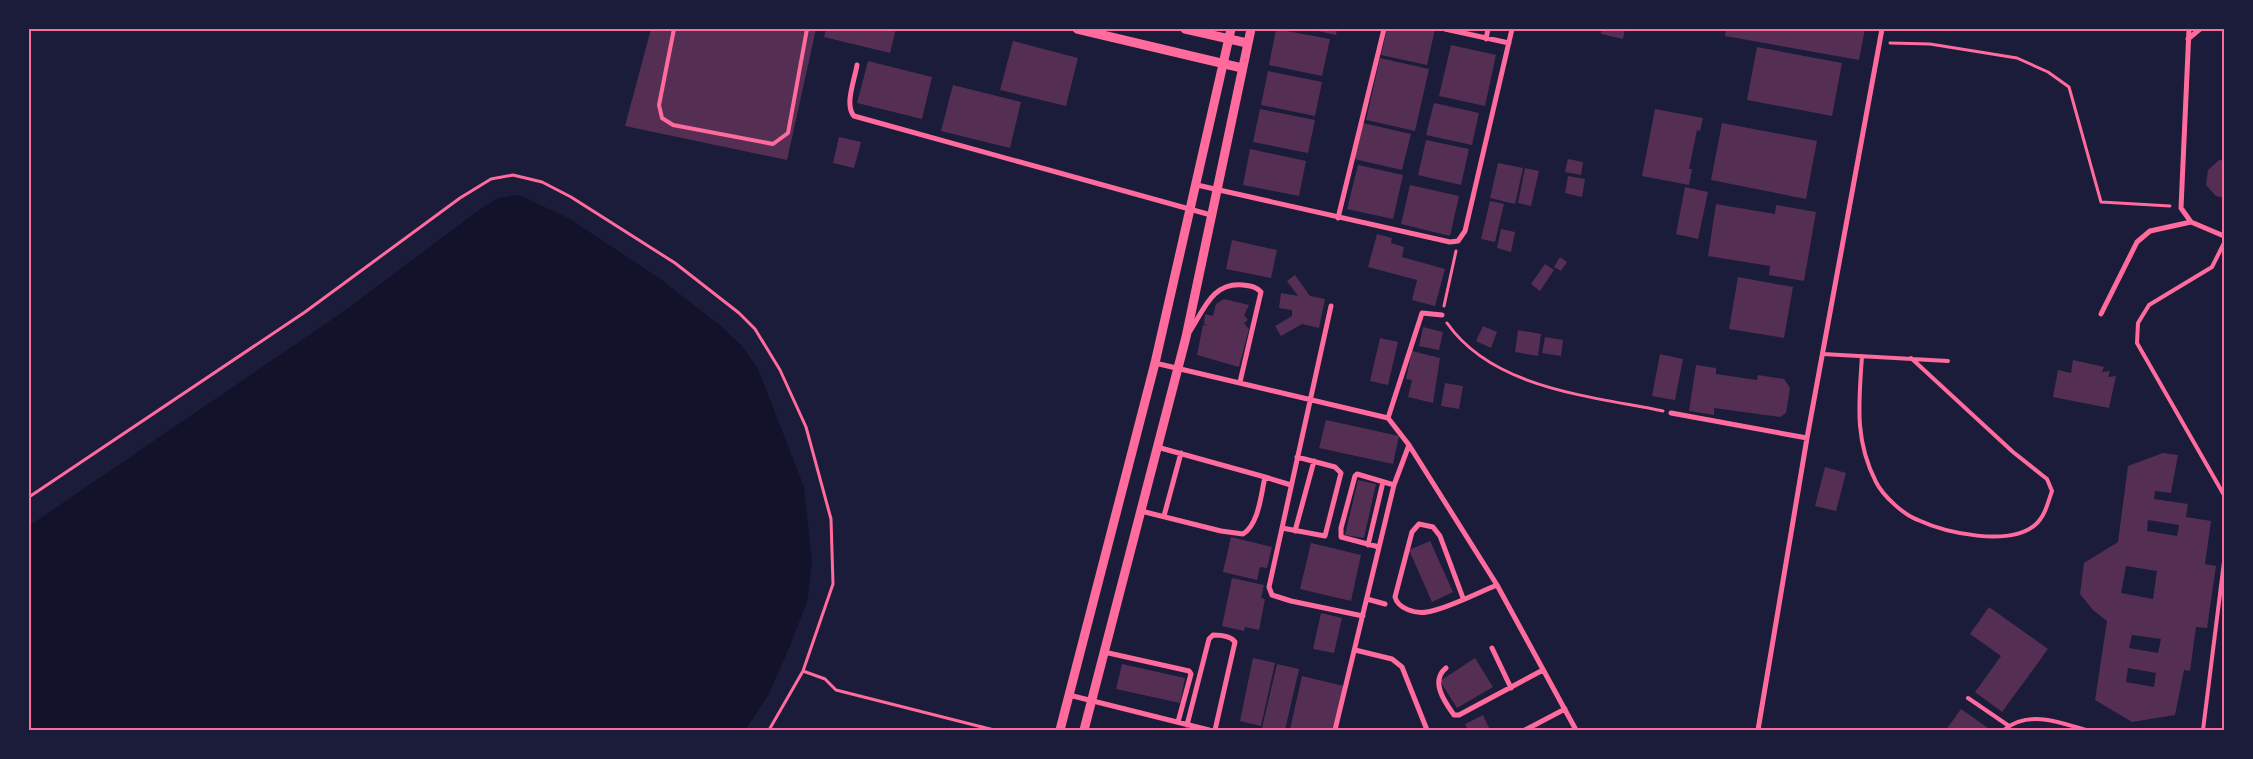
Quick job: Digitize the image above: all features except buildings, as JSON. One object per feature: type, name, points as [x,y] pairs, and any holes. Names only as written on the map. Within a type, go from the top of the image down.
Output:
[{"type":"street","points":[[1080,29],[1242,68]]},
{"type":"street","points":[[1185,29],[1247,44]]},
{"type":"street","points":[[1060,730],[1154,363],[1197,185],[1231,29]]},
{"type":"street","points":[[1084,730],[1186,337],[1251,29]]},
{"type":"street","points":[[1338,218],[1384,29]]},
{"type":"street","points":[[1445,29],[1509,43]]},
{"type":"street","points":[[1486,39],[1488,29]]},
{"type":"street","points":[[1197,185],[1338,218],[1450,242],[1458,241],[1465,231],[1512,29]]},
{"type":"street","points":[[1758,730],[1807,438],[1882,29]]},
{"type":"street","points":[[2189,29],[2181,208],[2191,222],[2224,236]]},
{"type":"street","points":[[2188,39],[2200,29]]},
{"type":"street","points":[[857,65],[850,104],[851,112],[854,116],[1211,215]]},
{"type":"street","points":[[2101,314],[2137,242],[2150,231],[2191,222]]},
{"type":"street","points":[[1186,337],[1215,292],[1225,286],[1256,287],[1261,292],[1261,296],[1240,382]]},
{"type":"street","points":[[1331,306],[1270,587],[1272,595],[1291,601],[1363,616]]},
{"type":"street","points":[[1388,418],[1422,313],[1442,316]]},
{"type":"street","points":[[1154,363],[1388,418],[1409,445],[1497,585],[1576,730]]},
{"type":"street","points":[[1671,412],[1807,438]]},
{"type":"street","points":[[1335,730],[1394,485],[1409,445]]},
{"type":"street","points":[[1156,447],[1291,485]]},
{"type":"street","points":[[1164,516],[1181,453]]},
{"type":"street","points":[[1282,528],[1325,536],[1341,473],[1335,467],[1297,457]]},
{"type":"street","points":[[1295,531],[1314,461]]},
{"type":"street","points":[[1379,547],[1341,537],[1341,528],[1354,476],[1357,474],[1394,485]]},
{"type":"street","points":[[1140,510],[1222,531],[1243,534],[1249,530],[1252,524],[1265,477]]},
{"type":"street","points":[[1368,545],[1383,482]]},
{"type":"street","points":[[1463,598],[1440,536],[1433,527],[1419,524],[1412,532],[1395,597],[1396,602],[1410,610],[1428,612],[1497,585]]},
{"type":"street","points":[[1367,598],[1386,604]]},
{"type":"street","points":[[1187,725],[1209,639],[1213,635],[1217,635],[1232,638],[1235,642],[1215,730]]},
{"type":"street","points":[[1492,648],[1511,688]]},
{"type":"street","points":[[1355,650],[1392,658],[1402,667],[1427,730]]},
{"type":"street","points":[[1104,652],[1189,671],[1191,674],[1178,722]]},
{"type":"street","points":[[1446,668],[1439,674],[1437,682],[1454,715],[1458,716],[1543,670]]},
{"type":"street","points":[[1411,689],[1417,686]]},
{"type":"street","points":[[1069,695],[1209,730]]},
{"type":"street","points":[[1525,730],[1565,709]]},
{"type":"lane","points":[[674,29],[658,105],[662,118],[673,125],[773,144],[788,133],[807,29]]},
{"type":"lane","points":[[2224,243],[2212,267],[2149,305],[2141,315],[2137,332],[2137,343],[2224,495]]},
{"type":"lane","points":[[1823,354],[1948,361]]},
{"type":"lane","points":[[1862,356],[1859,416],[1863,454],[1877,485],[1897,506],[1916,520],[1971,536],[2000,536],[2027,530],[2034,526],[2043,515],[2052,490],[2047,479],[2014,452],[1911,358]]},
{"type":"lane","points":[[2203,730],[2224,562]]},
{"type":"lane","points":[[1968,698],[2009,726]]},
{"type":"lane","points":[[2004,730],[2024,720],[2044,719],[2086,730]]},
{"type":"path","points":[[1880,43],[1930,44],[1983,51],[2017,58],[2048,72],[2070,87],[2102,202],[2170,206]]},
{"type":"path","points":[[29,497],[306,312],[460,198],[492,179],[513,175],[542,182],[572,197],[675,263],[718,294],[750,324],[775,362],[806,427],[831,519],[834,584],[803,671],[769,730]]},
{"type":"path","points":[[1458,241],[1442,316],[1465,344],[1507,372],[1566,391],[1671,412]]},
{"type":"path","points":[[803,671],[825,679],[836,690],[994,730]]},
{"type":"shaded area","points":[[519,195],[568,218],[659,278],[722,327],[742,346],[758,369],[804,487],[812,563],[807,602],[791,643],[769,694],[745,730],[29,730],[29,526],[340,314],[482,208],[498,198]]}]
